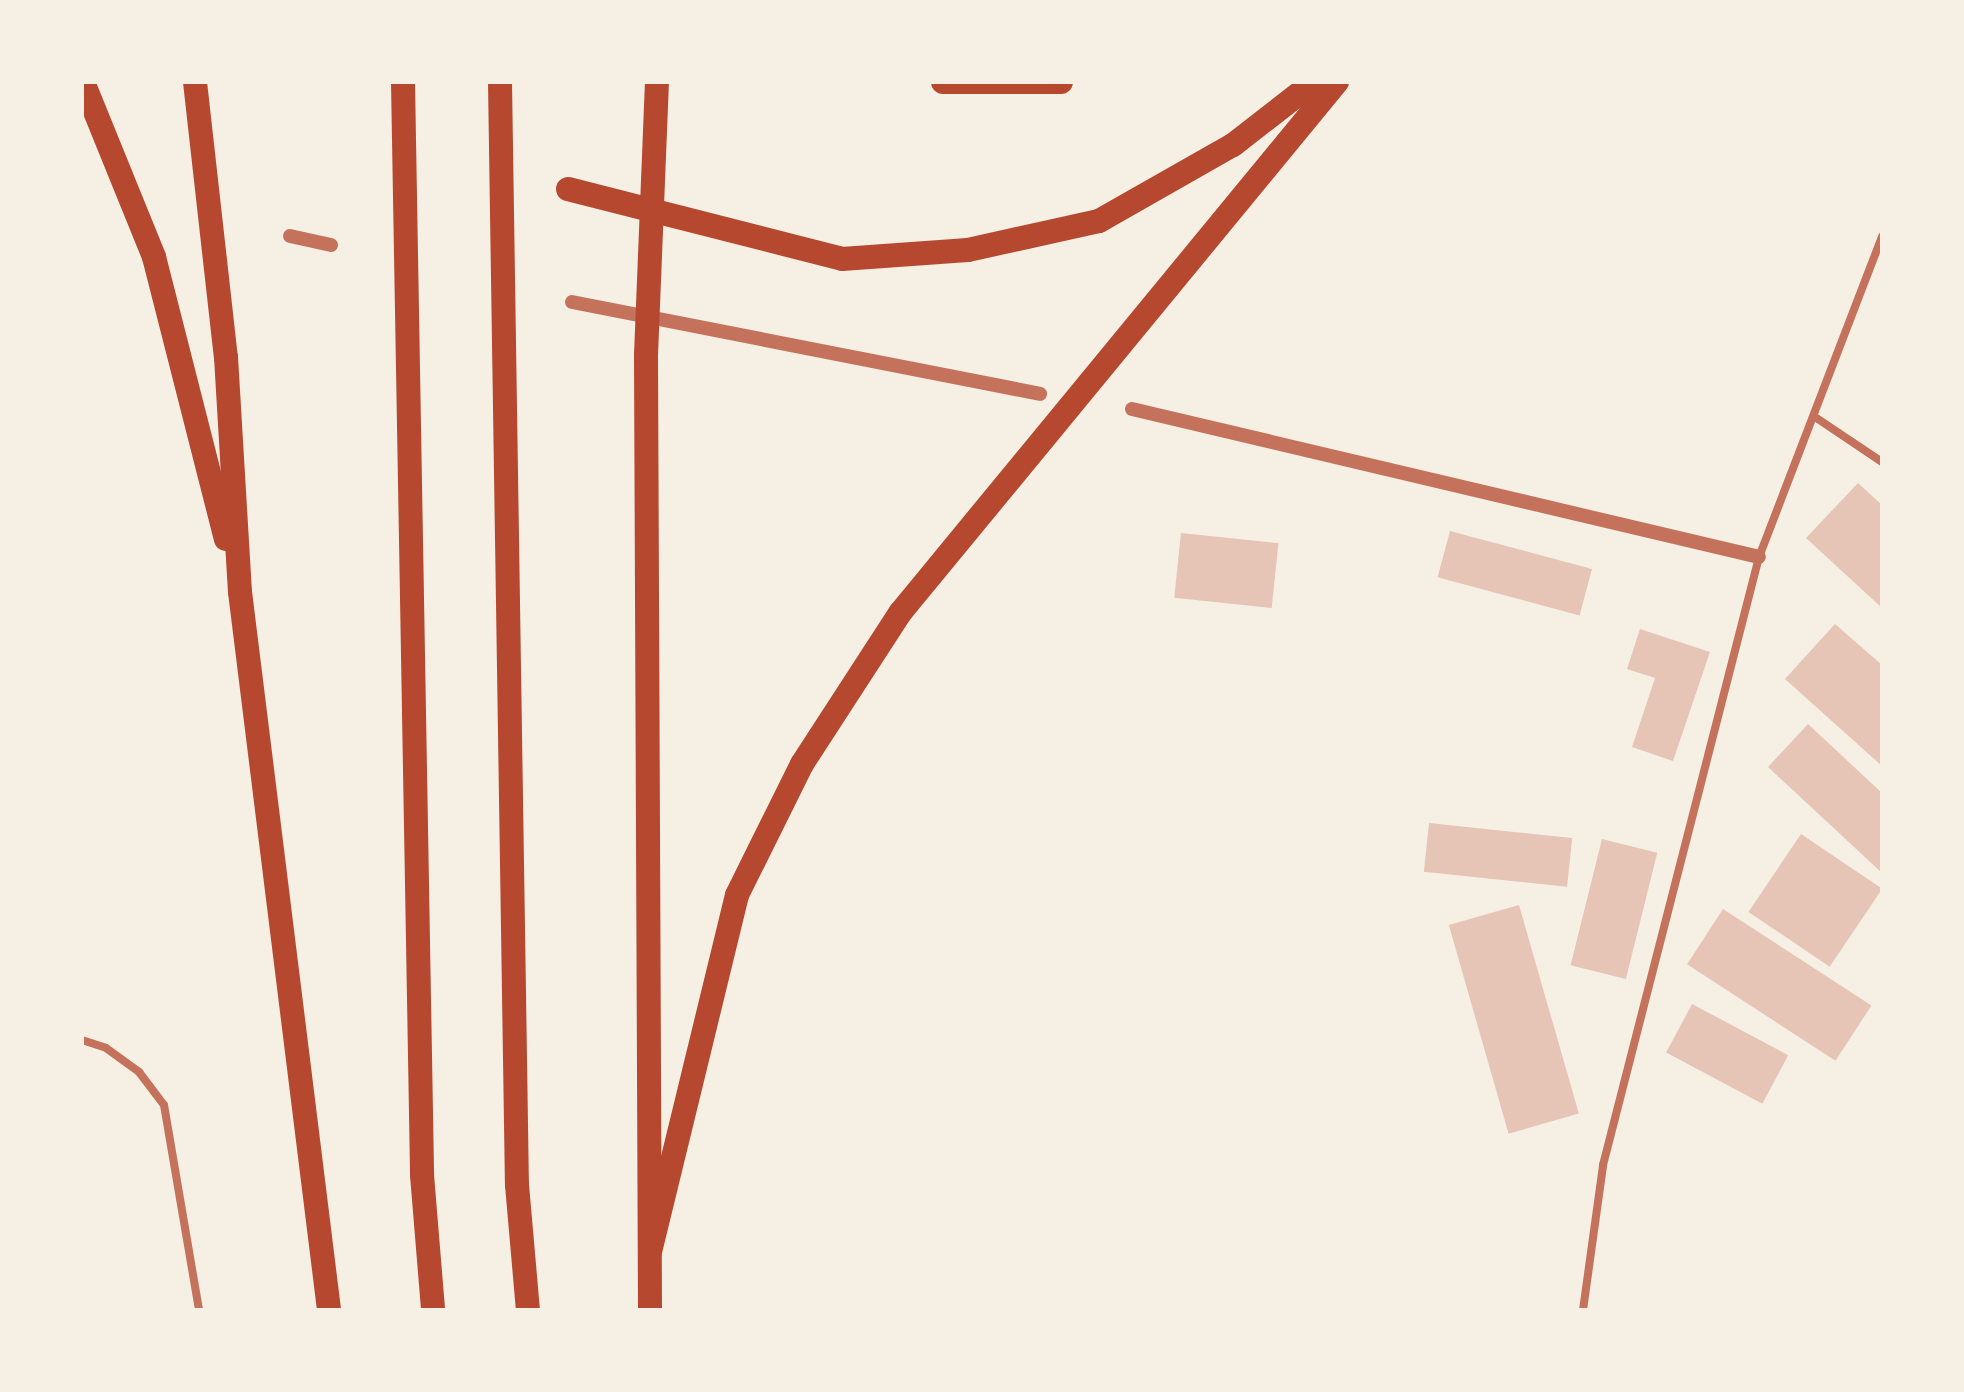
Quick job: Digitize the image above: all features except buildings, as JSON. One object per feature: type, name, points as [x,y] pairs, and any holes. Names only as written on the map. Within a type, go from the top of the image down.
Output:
[{"type":"highway","points":[[83,82],[154,257],[240,592]]},
{"type":"highway","points":[[195,82],[226,357],[240,592],[329,1310]]},
{"type":"highway","points":[[403,82],[422,1175],[433,1310]]},
{"type":"highway","points":[[500,82],[517,1185],[528,1310]]},
{"type":"highway","points":[[650,1310],[646,355],[657,82]]},
{"type":"highway","points":[[943,82],[1061,82]]},
{"type":"highway","points":[[568,189],[842,259],[968,250],[1099,221],[1233,145],[1314,82]]},
{"type":"highway","points":[[650,1252],[737,895],[802,764],[900,613],[1337,82]]},
{"type":"street","points":[[290,236],[331,245]]},
{"type":"street","points":[[1583,1310],[1603,1165],[1759,557],[1882,236]]},
{"type":"street","points":[[572,302],[1040,394]]},
{"type":"street","points":[[1132,409],[1759,557]]},
{"type":"street","points":[[1815,417],[1882,462]]},
{"type":"street","points":[[82,1040],[106,1048],[139,1072],[164,1105],[199,1310]]}]
